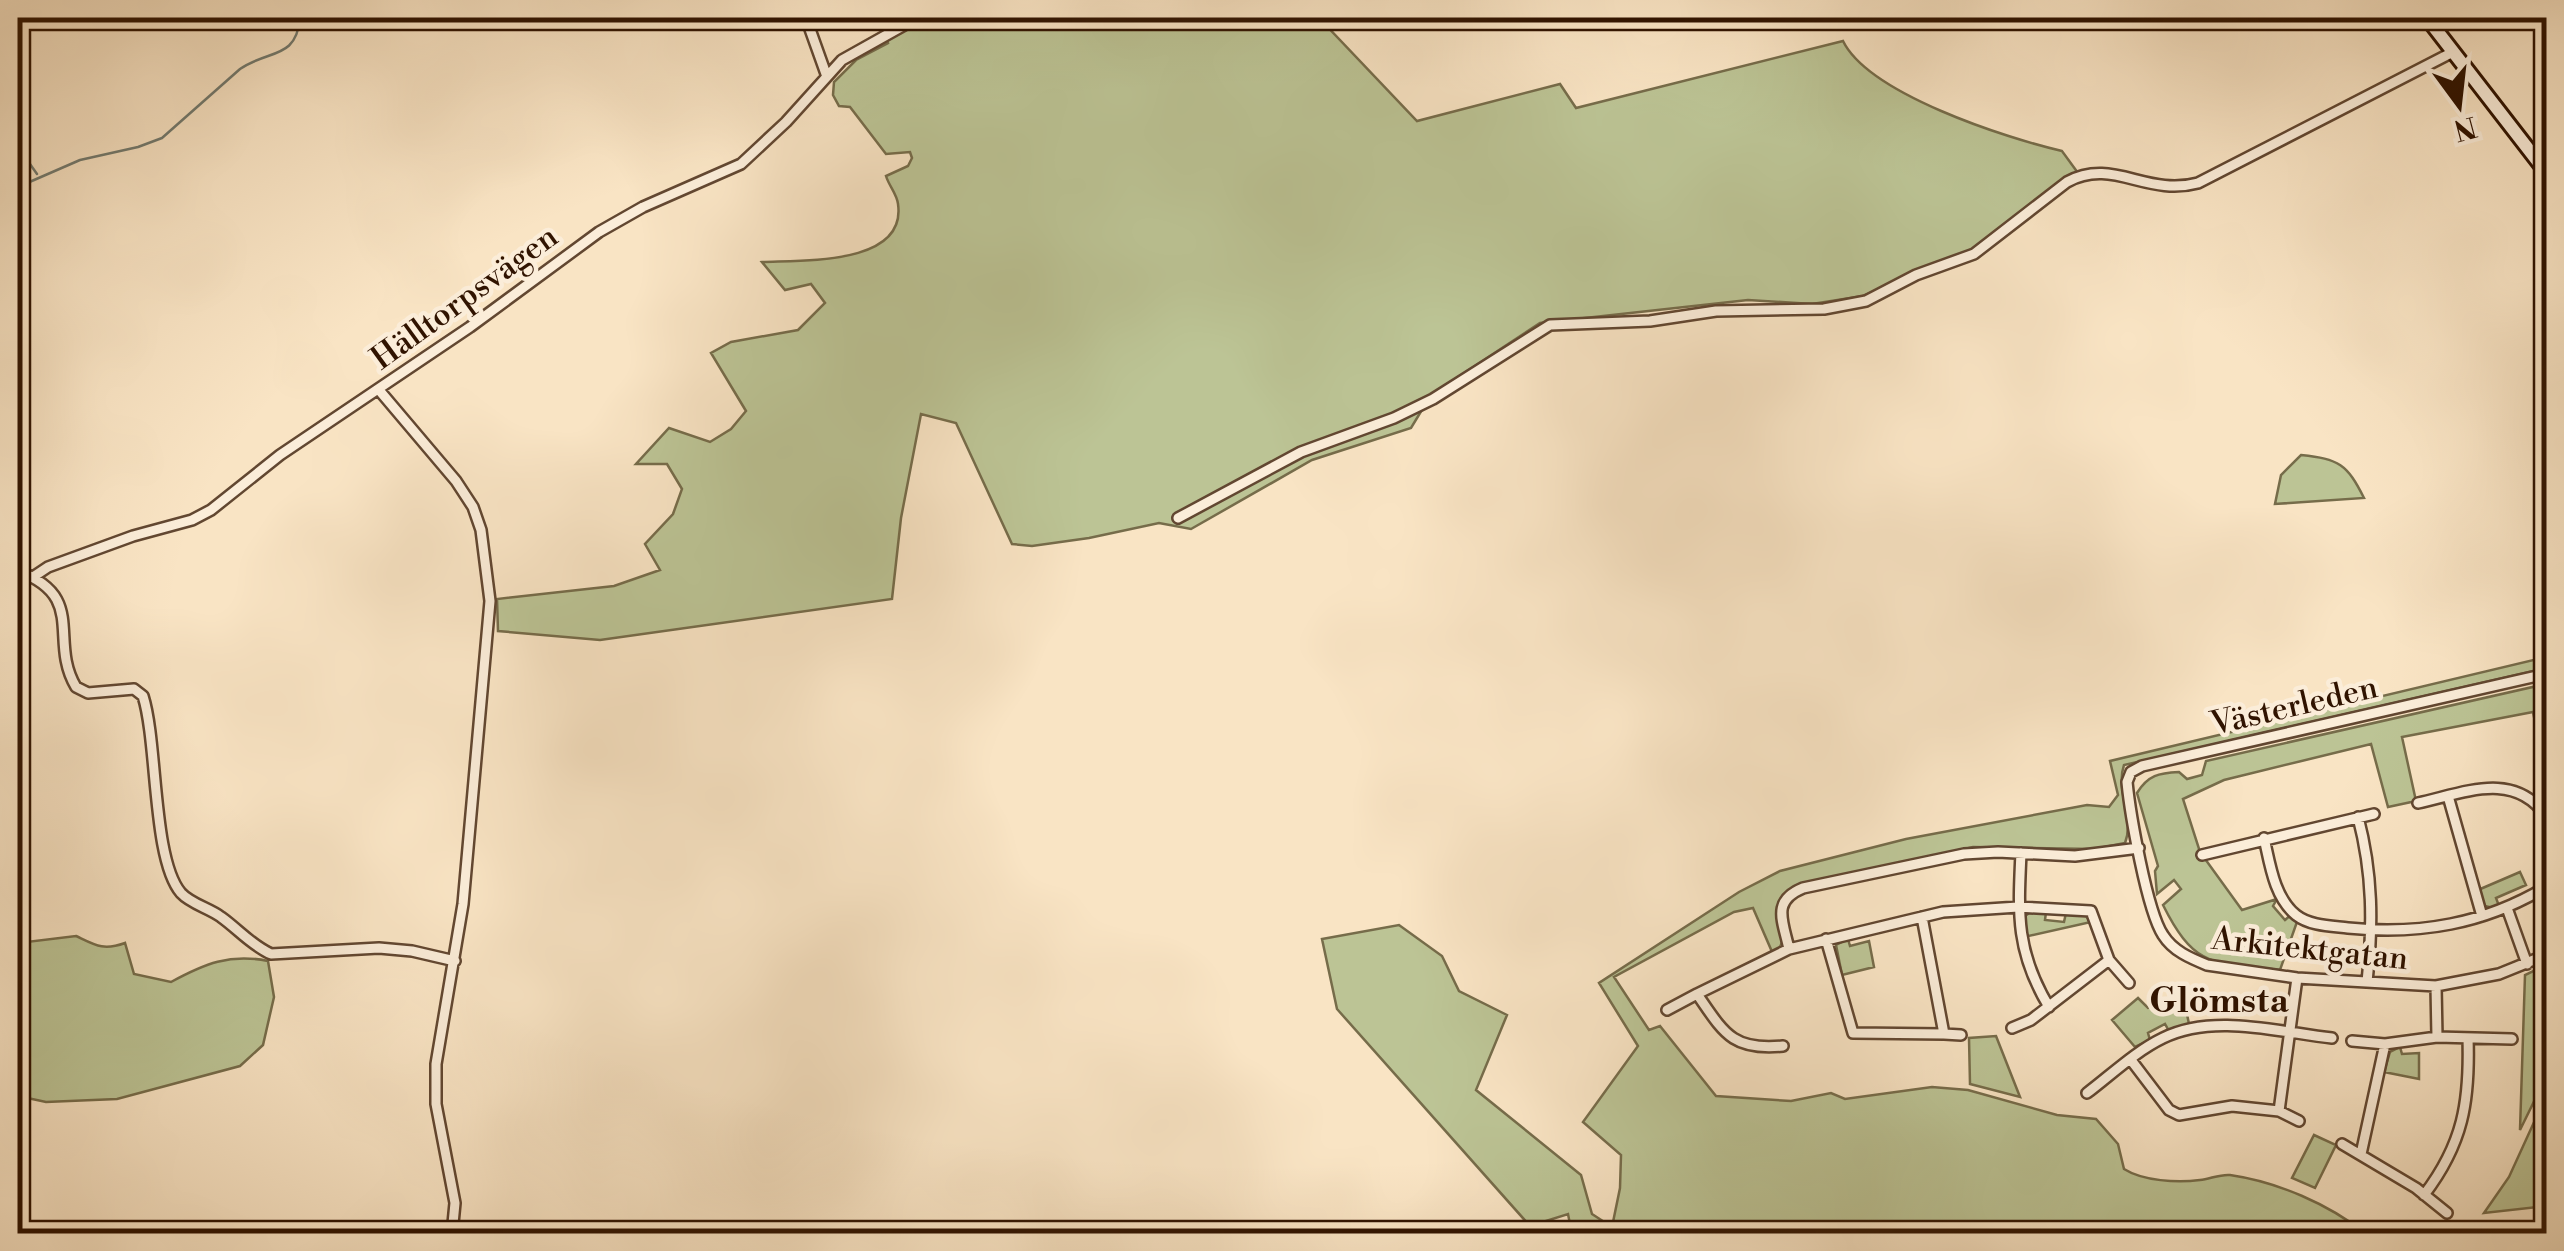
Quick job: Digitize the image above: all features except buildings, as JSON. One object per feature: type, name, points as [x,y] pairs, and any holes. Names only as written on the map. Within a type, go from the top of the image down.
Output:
[{"type":"main road","points":[[2426,18],[2546,172]]},
{"type":"street","points":[[806,18],[826,74]]},
{"type":"street","name":"Hälltorpsvägen","points":[[32,576],[48,567],[201,516],[280,455],[379,390],[599,232],[643,207],[741,164],[786,122],[826,74],[858,50],[917,18]]},
{"type":"street","points":[[1178,518],[1300,452],[1394,418],[1432,399],[1550,326],[1650,321],[1716,310],[1824,309],[1866,301],[1916,275],[1974,254],[2084,173],[2102,172],[2162,188],[2198,183],[2453,52]]},
{"type":"street","points":[[379,390],[468,499],[479,522],[486,567],[490,630],[455,961],[434,1090],[454,1203],[452,1234]]},
{"type":"street","points":[[18,571],[32,576],[60,602],[69,672],[76,687],[88,692],[134,688],[143,696],[166,855],[174,882],[188,899],[218,914],[270,954],[380,948],[412,950],[455,961]]},
{"type":"street","name":"Västerleden","points":[[2138,848],[2127,782],[2131,772],[2142,766],[2546,674]]},
{"type":"street","points":[[2418,803],[2507,787],[2527,796],[2546,816]]},
{"type":"street","points":[[2448,796],[2482,916]]},
{"type":"street","points":[[2202,855],[2374,814]]},
{"type":"street","points":[[2358,818],[2372,884],[2367,982]]},
{"type":"street","points":[[2264,838],[2277,887],[2296,915],[2325,926],[2429,929],[2508,908],[2546,887]]},
{"type":"street","points":[[1789,949],[1782,909],[1786,897],[1793,892],[1948,856],[1982,852],[2075,856],[2138,848]]},
{"type":"street","name":"Arkitektgatan","points":[[2138,848],[2163,935],[2183,955],[2207,965],[2296,978],[2436,986],[2486,977],[2546,955]]},
{"type":"street","points":[[2021,853],[2018,907],[2025,958],[2050,1006]]},
{"type":"street","points":[[1667,1010],[1789,949],[1922,916],[1976,908],[2091,911],[2110,960],[2129,983]]},
{"type":"street","points":[[2508,908],[2526,964]]},
{"type":"street","points":[[1922,916],[1944,1034]]},
{"type":"street","points":[[1826,940],[1852,1033],[1961,1034]]},
{"type":"street","points":[[2012,1028],[2050,1006],[2110,960]]},
{"type":"street","points":[[2279,1111],[2296,978]]},
{"type":"street","points":[[2436,986],[2437,1036]]},
{"type":"street","points":[[1696,994],[1724,1033],[1737,1042],[1754,1048],[1783,1046]]},
{"type":"street","points":[[2088,1093],[2166,1036],[2192,1028],[2227,1026],[2332,1038]]},
{"type":"street","points":[[2352,1041],[2385,1044],[2437,1036],[2512,1039]]},
{"type":"street","points":[[2424,1195],[2450,1159],[2464,1120],[2468,1038]]},
{"type":"street","points":[[2362,1154],[2385,1044]]},
{"type":"street","points":[[2131,1060],[2169,1110],[2179,1116],[2232,1106],[2279,1111],[2299,1121]]},
{"type":"street","points":[[2342,1144],[2424,1195],[2446,1214]]},
{"type":"green space","points":[[904,18],[1319,18],[1417,121],[1560,84],[1576,108],[1843,41],[1880,79],[1909,96],[2008,136],[2062,151],[2078,173],[1977,247],[1863,296],[1812,304],[1748,300],[1540,323],[1431,395],[1411,428],[1312,460],[1191,529],[1159,523],[1089,538],[1032,546],[1012,544],[956,423],[921,414],[901,518],[892,599],[600,640],[498,631],[497,599],[614,586],[660,570],[645,544],[673,514],[682,489],[667,464],[636,464],[669,428],[710,442],[731,429],[746,411],[711,353],[731,342],[798,330],[825,303],[811,284],[785,290],[762,262],[848,256],[886,239],[896,224],[898,204],[886,176],[908,166],[910,152],[886,154],[850,107],[839,106],[833,95],[834,82],[856,60],[888,43],[885,31]]},
{"type":"green space","points":[[2301,455],[2340,465],[2364,498],[2275,504],[2281,475]]},
{"type":"green space","points":[[2546,657],[2546,668],[2124,765],[2122,785],[2128,824],[2125,843],[2094,849],[1973,847],[1790,890],[1779,907],[1782,940],[1773,954],[1753,908],[1734,912],[1614,977],[1649,1030],[1660,1026],[1716,1096],[1791,1101],[1831,1093],[1845,1099],[1932,1087],[1968,1090],[2057,1115],[2096,1119],[2118,1144],[2124,1169],[2132,1173],[2150,1179],[2181,1181],[2230,1175],[2266,1183],[2319,1204],[2365,1233],[1572,1234],[1568,1214],[1530,1226],[1337,1009],[1322,939],[1399,925],[1442,956],[1459,991],[1507,1015],[1476,1090],[1581,1175],[1592,1214],[1612,1227],[1620,1188],[1621,1155],[1583,1122],[1638,1046],[1599,983],[1739,892],[1780,871],[1906,839],[2087,805],[2109,807],[2118,795],[2110,761]]},
{"type":"green space","points":[[2546,684],[2546,742],[2537,732],[2533,712],[2402,737],[2416,801],[2388,807],[2371,744],[2224,780],[2183,799],[2200,852],[2242,910],[2277,899],[2273,906],[2285,920],[2291,915],[2298,919],[2280,970],[2209,959],[2197,952],[2175,926],[2163,905],[2181,889],[2174,880],[2157,894],[2158,866],[2137,793],[2150,779],[2179,772],[2187,779],[2202,775],[2206,761]]},
{"type":"green space","points":[[2520,872],[2526,885],[2496,898],[2499,906],[2485,906],[2478,890]]},
{"type":"green space","points":[[2046,912],[2045,920],[2064,922],[2066,913],[2086,916],[2091,922],[2024,937],[2024,917]]},
{"type":"green space","points":[[76,936],[105,947],[125,943],[134,974],[171,982],[218,962],[241,958],[268,961],[274,997],[263,1045],[240,1066],[117,1099],[46,1102],[18,1096],[18,943]]},
{"type":"green space","points":[[1848,939],[1850,946],[1869,941],[1874,967],[1842,975],[1836,945]]},
{"type":"green space","points":[[2546,965],[2546,1077],[2520,1130],[2525,975]]},
{"type":"green space","points":[[2138,998],[2148,1008],[2184,1000],[2189,1024],[2169,1031],[2165,1024],[2148,1033],[2150,1040],[2135,1047],[2112,1020]]},
{"type":"green space","points":[[1996,1036],[2020,1097],[1970,1084],[1969,1038]]},
{"type":"green space","points":[[2400,1047],[2402,1054],[2419,1053],[2419,1079],[2384,1072],[2390,1052]]},
{"type":"green space","points":[[2546,1096],[2546,1206],[2484,1213],[2509,1177]]},
{"type":"green space","points":[[2314,1135],[2336,1145],[2315,1188],[2292,1178]]},
{"type":"waterway","points":[[18,187],[80,160],[162,138],[240,69],[287,47],[293,41],[300,18]]},
{"type":"waterway","points":[[18,147],[37,174]]},
{"type":"district","name":"Glömsta","points":[[2219,1000]]}]
